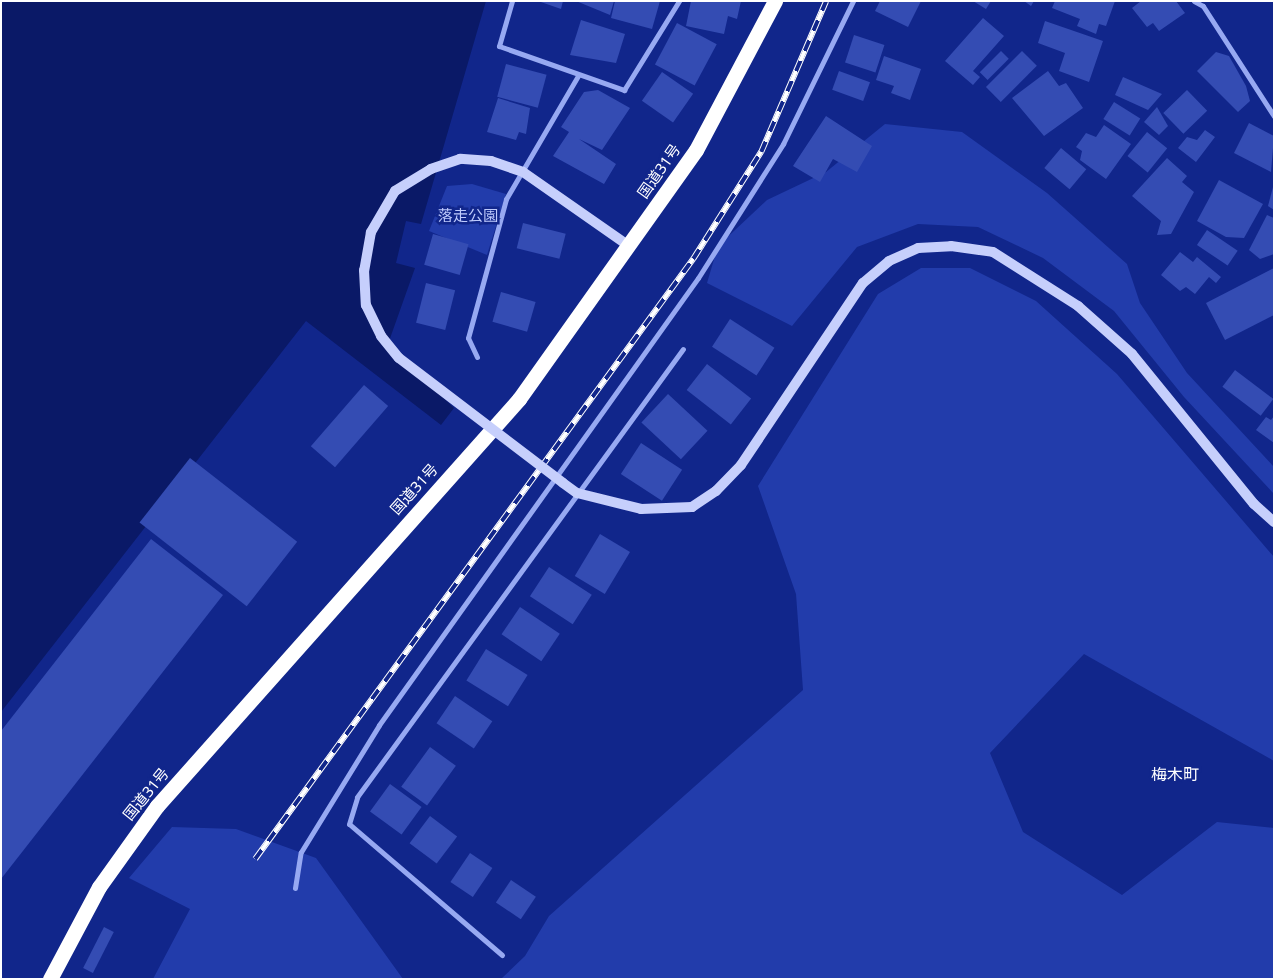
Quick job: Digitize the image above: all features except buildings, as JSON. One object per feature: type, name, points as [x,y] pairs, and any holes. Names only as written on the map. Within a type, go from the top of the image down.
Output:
[{"type":"highway","name":"国道31号","points":[[50,979],[99,887],[157,806],[519,399],[696,150],[775,1]]},
{"type":"street","points":[[512,1],[500,46],[578,76],[624,90],[679,1]]},
{"type":"street","points":[[295,888],[301,852],[379,724],[698,278],[783,144],[853,1]]},
{"type":"street","points":[[1194,1],[1203,6],[1274,116]]},
{"type":"street","points":[[477,356],[468,338],[506,198],[578,76]]},
{"type":"street","points":[[629,246],[523,172],[490,161],[460,159],[431,169],[395,192],[371,232],[364,270],[366,305],[381,336],[399,358],[578,493],[641,509],[692,507],[716,491],[741,465],[863,282],[889,260],[918,248],[951,246],[993,252],[1078,306],[1132,354],[1254,504],[1274,522]]},
{"type":"street","points":[[502,955],[349,824],[357,797],[683,349]]},
{"type":"green space","points":[[885,124],[962,132],[1047,193],[1127,264],[1140,303],[1187,373],[1274,467],[1274,494],[1184,397],[1114,311],[1043,258],[978,227],[918,224],[857,247],[792,326],[707,283],[718,246],[767,200],[826,172]]},
{"type":"green space","name":"落走公園","points":[[472,184],[506,194],[487,255],[429,231],[447,186]]},
{"type":"green space","points":[[921,268],[970,268],[1036,301],[1117,374],[1274,557],[1274,761],[1084,654],[990,753],[1023,832],[1122,895],[1217,822],[1274,828],[1274,979],[501,979],[525,956],[549,916],[803,690],[796,594],[758,486],[878,294]]},
{"type":"green space","points":[[172,827],[236,829],[316,858],[403,979],[153,979],[190,909],[129,878]]},
{"type":"shaded area","points":[[1,1],[486,1],[421,224],[406,221],[396,263],[415,268],[388,344],[454,408],[441,425],[306,321],[1,712]]},
{"type":"railway","points":[[255,859],[693,259],[761,152],[826,1]]},
{"type":"district","name":"梅木町","points":[[1175,774]]}]
